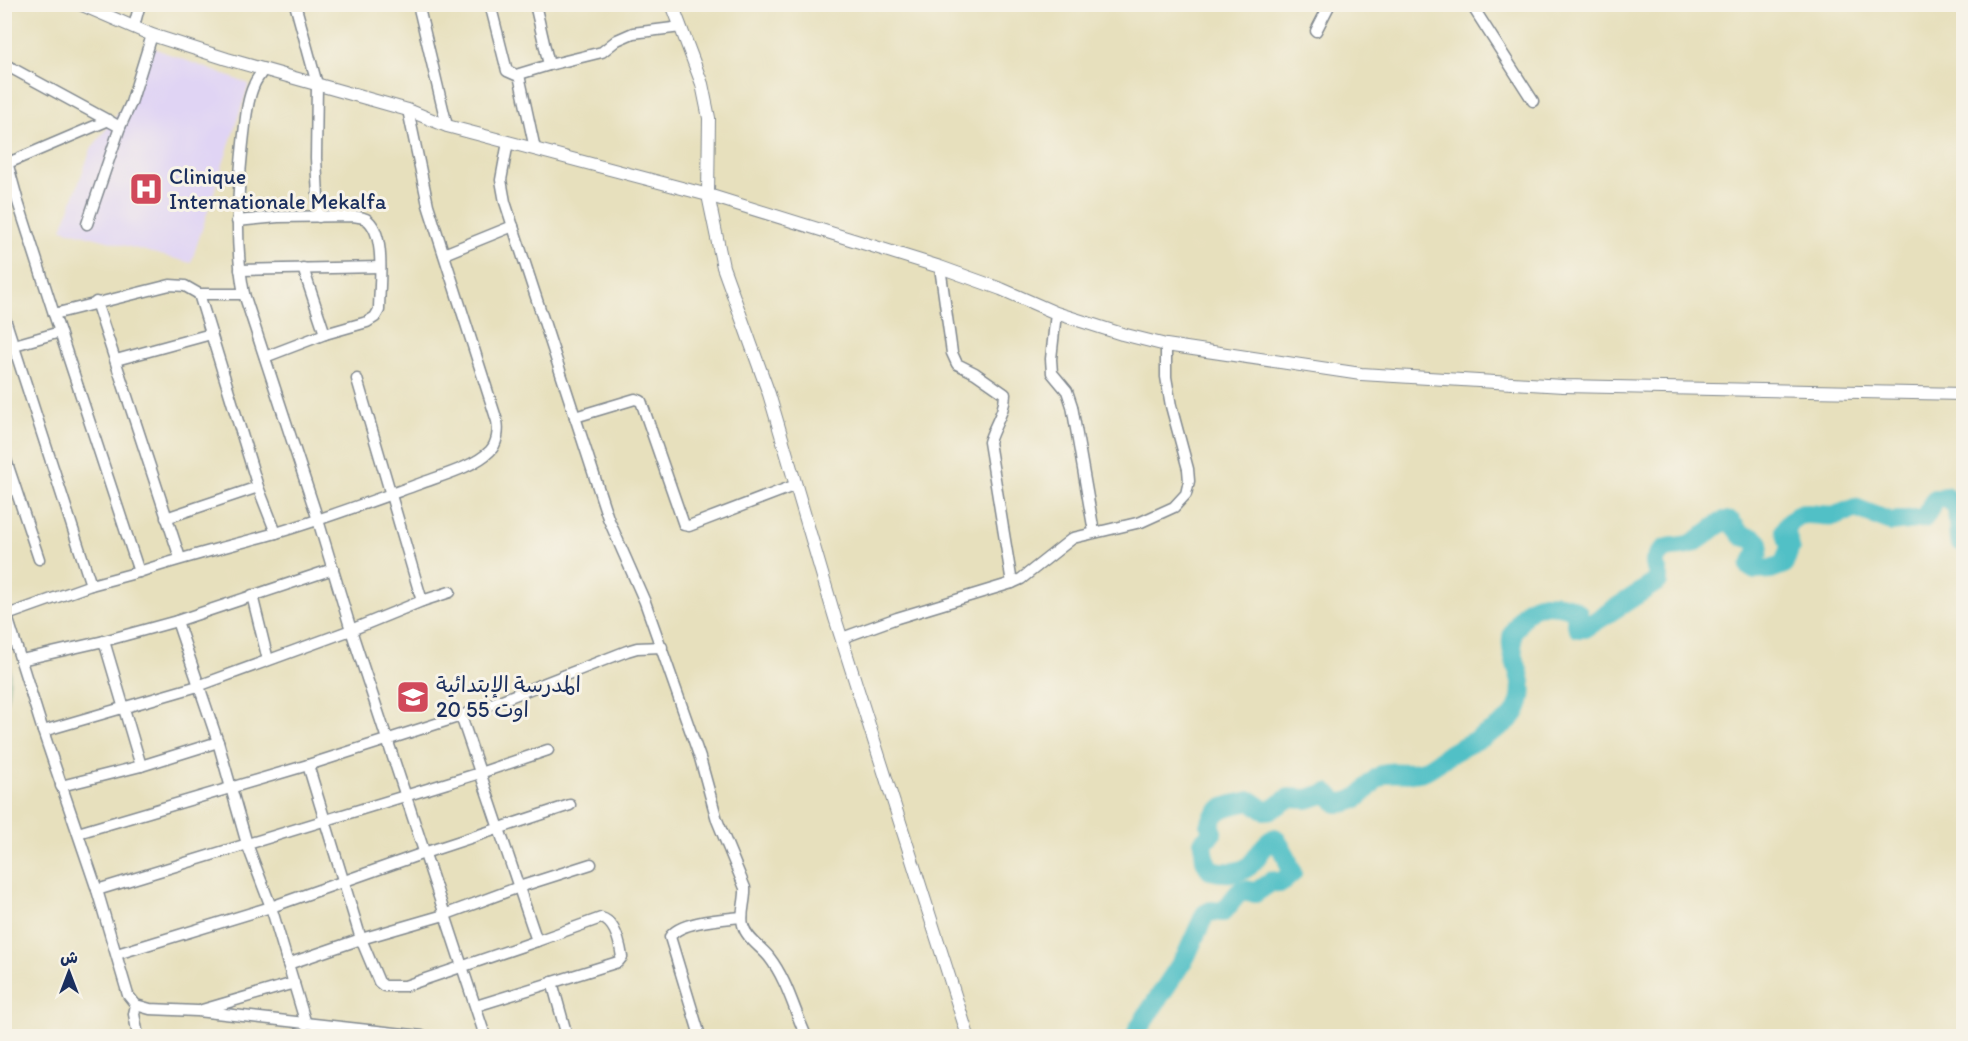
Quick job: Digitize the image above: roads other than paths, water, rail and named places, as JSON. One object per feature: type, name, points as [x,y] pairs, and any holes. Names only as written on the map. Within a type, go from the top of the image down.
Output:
[{"type":"street","points":[[80,4],[152,35],[408,110],[447,126],[708,195],[940,267],[1001,289],[1056,313],[1166,345],[1361,374],[1491,382],[1563,386],[1964,394]]},
{"type":"street","points":[[134,26],[140,4]]},
{"type":"street","points":[[295,4],[317,84],[316,158],[319,217]]},
{"type":"street","points":[[418,4],[447,126]]},
{"type":"street","points":[[490,4],[510,74],[519,75],[602,52],[616,40],[633,33],[681,27]]},
{"type":"street","points":[[535,4],[549,65]]},
{"type":"street","points":[[672,4],[702,84],[709,118],[708,195],[723,267],[769,394],[842,638],[968,1036]]},
{"type":"street","points":[[1316,31],[1330,4]]},
{"type":"street","points":[[1471,4],[1533,101]]},
{"type":"street","points":[[87,224],[120,127],[131,103],[152,35]]},
{"type":"street","points":[[4,64],[120,127]]},
{"type":"street","points":[[264,69],[254,84],[248,105],[237,221],[244,294],[318,520],[351,630],[485,1036]]},
{"type":"street","points":[[519,75],[535,149]]},
{"type":"street","points":[[408,110],[428,205],[498,430],[491,450],[478,459],[318,520],[180,558],[6,611],[43,731],[97,890],[128,995],[136,1005],[306,1023],[366,1033],[419,1036]]},
{"type":"street","points":[[8,163],[109,120]]},
{"type":"street","points":[[508,142],[501,180],[513,226],[608,518],[662,647],[700,758],[717,820],[746,888],[743,926],[779,971],[806,1036]]},
{"type":"street","points":[[4,151],[18,202],[139,572]]},
{"type":"street","points":[[237,221],[319,217],[365,218],[373,225],[378,239],[380,267],[378,314],[366,322],[325,334],[265,357]]},
{"type":"street","points":[[444,254],[513,226]]},
{"type":"street","points":[[240,270],[380,267]]},
{"type":"street","points":[[940,267],[952,353],[957,363],[1005,394],[1005,406],[989,442],[1012,583]]},
{"type":"street","points":[[303,268],[325,334]]},
{"type":"street","points":[[54,314],[170,285],[185,286],[199,294],[244,294]]},
{"type":"street","points":[[199,294],[258,487],[276,533]]},
{"type":"street","points":[[96,302],[180,558]]},
{"type":"street","points":[[1056,313],[1051,359],[1052,373],[1067,391],[1072,406],[1094,532]]},
{"type":"street","points":[[4,316],[9,347],[91,585]]},
{"type":"street","points":[[9,347],[60,332]]},
{"type":"street","points":[[116,360],[211,334]]},
{"type":"street","points":[[842,638],[897,618],[1012,583],[1021,579],[1073,538],[1141,522],[1174,507],[1186,494],[1189,481],[1166,377],[1166,345]]},
{"type":"street","points":[[357,379],[422,601]]},
{"type":"street","points":[[575,417],[635,399],[641,401],[684,525],[689,526],[734,511],[796,485]]},
{"type":"street","points":[[4,454],[39,560]]},
{"type":"street","points":[[166,518],[258,487]]},
{"type":"street","points":[[21,660],[177,621],[333,569]]},
{"type":"street","points":[[43,731],[198,686],[450,592]]},
{"type":"street","points":[[252,595],[268,660]]},
{"type":"street","points":[[177,621],[218,742],[247,844],[271,907],[306,1023]]},
{"type":"street","points":[[104,641],[141,766]]},
{"type":"street","points":[[78,833],[308,765],[461,716],[627,651],[662,647]]},
{"type":"street","points":[[461,716],[537,941]]},
{"type":"street","points":[[61,786],[141,766],[218,742]]},
{"type":"street","points":[[97,890],[406,796],[548,750]]},
{"type":"street","points":[[308,765],[361,939],[379,982],[384,986],[405,986],[601,918],[607,919],[612,925],[622,957],[618,962],[476,1006]]},
{"type":"street","points":[[117,954],[271,907],[570,805]]},
{"type":"street","points":[[288,964],[361,939],[444,915],[519,887],[591,864]]},
{"type":"street","points":[[700,1036],[670,937],[683,928],[707,921],[742,917]]},
{"type":"street","points":[[552,982],[567,1036]]},
{"type":"street","points":[[197,1011],[294,983]]},
{"type":"street","points":[[136,1005],[134,1014],[138,1036]]},
{"type":"waterway","points":[[1136,1036],[1138,1029],[1186,956],[1205,914],[1211,911],[1223,912],[1240,891],[1255,893],[1272,881],[1281,883],[1292,873],[1286,856],[1275,838],[1267,843],[1252,863],[1243,870],[1226,872],[1210,870],[1205,860],[1203,842],[1213,832],[1210,826],[1216,814],[1226,807],[1251,801],[1264,810],[1272,809],[1289,798],[1307,799],[1327,793],[1337,803],[1346,802],[1360,795],[1386,773],[1423,771],[1503,724],[1515,713],[1522,692],[1512,647],[1513,634],[1522,617],[1531,608],[1544,604],[1566,607],[1578,613],[1576,622],[1579,628],[1585,628],[1658,581],[1658,573],[1654,564],[1660,552],[1664,549],[1692,543],[1724,521],[1731,522],[1742,536],[1755,539],[1759,543],[1758,553],[1750,567],[1755,570],[1771,569],[1784,564],[1790,547],[1785,530],[1790,522],[1802,514],[1829,516],[1855,508],[1891,522],[1924,518],[1935,500],[1945,497],[1957,506],[1959,541],[1964,541]]},
{"type":"place","name":"Clinique Internationale Mekalfa","points":[[146,189]]},
{"type":"place","name":"المدرسة الإبتدائية 20 اوت 55","points":[[413,697]]}]
